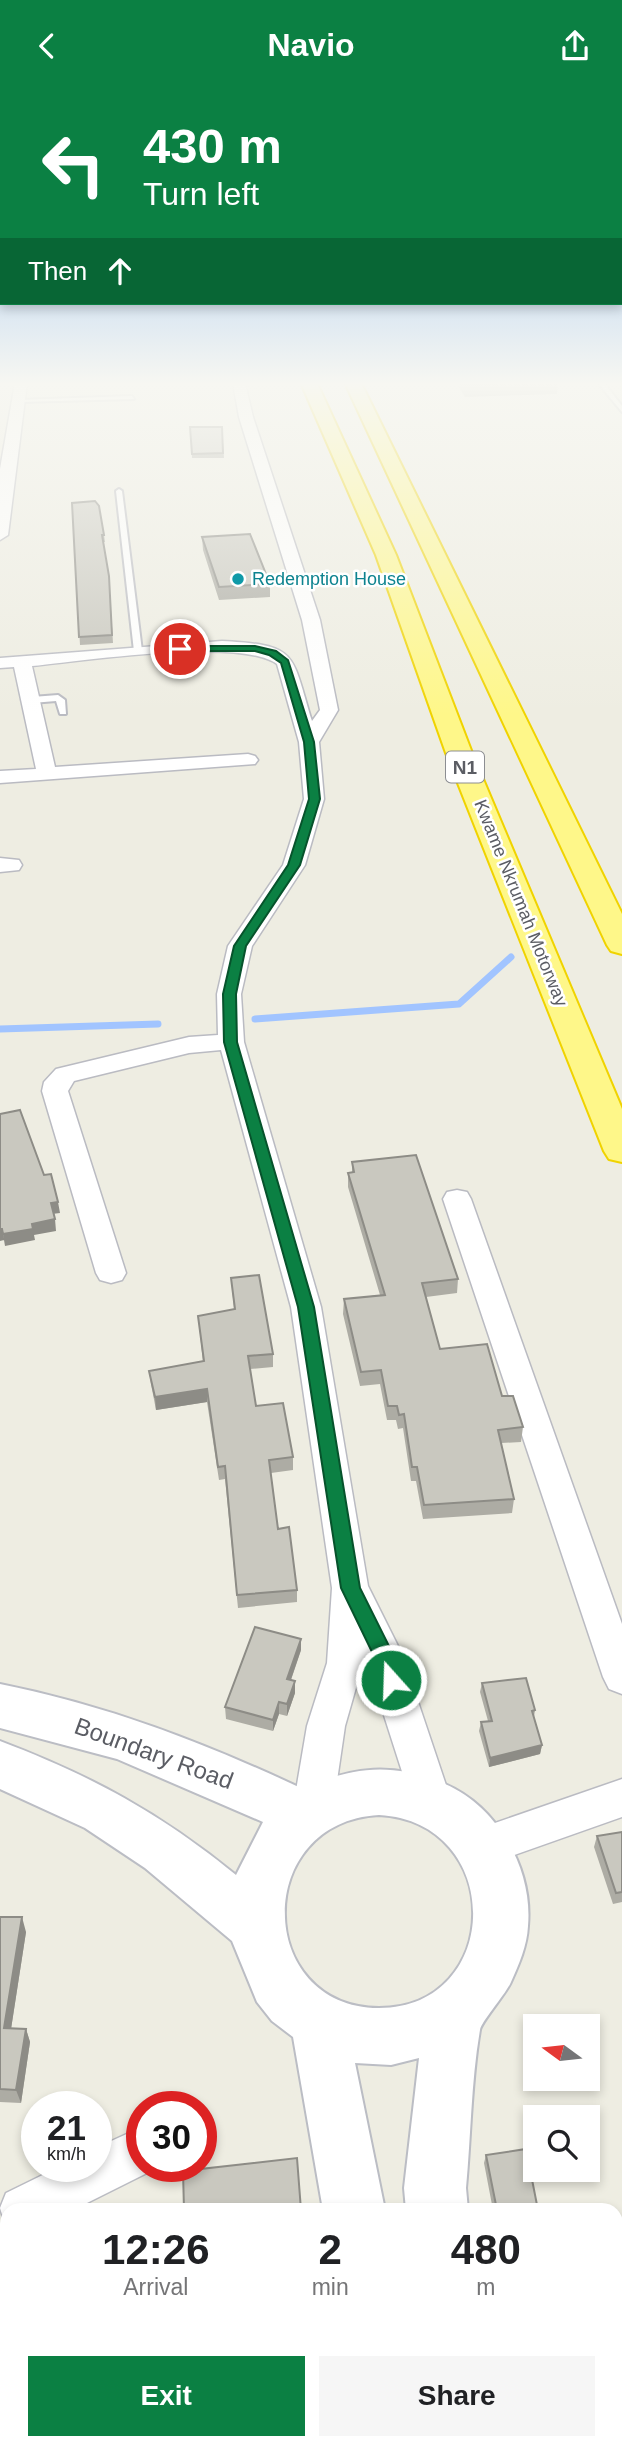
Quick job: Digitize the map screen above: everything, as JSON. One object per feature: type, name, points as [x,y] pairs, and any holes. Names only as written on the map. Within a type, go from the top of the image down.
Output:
[{"type":"highway","name":"Kwame Nkrumah Motorway","points":[[358,493],[386,555],[459,753],[622,1151]]},
{"type":"highway","points":[[406,493],[622,945]]},
{"type":"main road","name":"Boundary Road","points":[[0,1706],[94,1727],[308,1812]]},
{"type":"main road","points":[[0,1764],[103,1811],[164,1850],[256,1926]]},
{"type":"main road","points":[[372,1792],[404,1794],[433,1806],[467,1830],[493,1870],[500,1895],[502,1922],[499,1949],[489,1973],[473,1996],[453,2014],[428,2028],[401,2035],[372,2036],[344,2031],[318,2019],[295,2001],[276,1979],[263,1953],[256,1926],[256,1893],[264,1863],[281,1837],[308,1812],[341,1796],[372,1792]]},
{"type":"main road","points":[[436,2203],[435,2188],[453,2014]]},
{"type":"main road","points":[[318,2019],[353,2203]]},
{"type":"street","points":[[0,535],[2,493]]},
{"type":"street","points":[[270,493],[311,619],[329,710],[309,742]]},
{"type":"street","points":[[0,663],[222,646],[272,653],[285,662],[309,742],[314,799],[294,865],[240,946],[229,994],[231,1042],[306,1307],[350,1588],[346,1663],[326,1726],[308,1812]]},
{"type":"street","points":[[22,661],[47,774]]},
{"type":"street","points":[[0,778],[248,760]]},
{"type":"street","points":[[111,1273],[55,1091],[57,1082],[65,1075],[189,1045],[231,1042]]},
{"type":"street","points":[[457,1199],[622,1677]]},
{"type":"street","points":[[350,1588],[383,1654],[433,1806]]},
{"type":"street","points":[[480,1847],[622,1798]]},
{"type":"street","points":[[37,2203],[126,2158]]},
{"type":"lane","points":[[119,493],[138,651]]},
{"type":"lane","points":[[32,700],[58,698],[63,712]]},
{"type":"building","points":[[95,501],[99,506],[104,535],[112,635],[79,637],[72,503]]},
{"type":"building","name":"Redemption House","points":[[250,534],[270,584],[219,587],[202,537]]},
{"type":"building","points":[[20,1110],[44,1175],[51,1174],[58,1202],[51,1203],[55,1219],[32,1224],[33,1229],[3,1234],[0,1229],[0,1114]]},
{"type":"building","points":[[416,1155],[458,1279],[422,1283],[440,1349],[487,1344],[502,1396],[513,1396],[523,1427],[498,1430],[514,1499],[424,1505],[417,1467],[412,1467],[404,1414],[399,1415],[397,1406],[388,1406],[381,1370],[361,1372],[344,1299],[385,1295],[348,1173],[354,1172],[352,1162]]},
{"type":"building","points":[[259,1275],[273,1354],[248,1356],[256,1406],[283,1403],[293,1457],[269,1460],[278,1529],[289,1527],[297,1590],[237,1595],[225,1466],[218,1467],[207,1389],[155,1397],[149,1371],[204,1361],[198,1316],[235,1309],[231,1278]]},
{"type":"building","points":[[255,1627],[301,1639],[287,1679],[295,1681],[287,1704],[279,1702],[273,1720],[225,1707]]},
{"type":"building","points":[[526,1678],[542,1745],[490,1758],[481,1722],[492,1721],[482,1683]]},
{"type":"building","points":[[622,1832],[622,1892],[616,1893],[597,1836]]},
{"type":"building","points":[[0,1917],[22,1917],[4,2028],[26,2029],[16,2090],[0,2089]]},
{"type":"building","points":[[523,2149],[523,2182],[532,2182],[537,2203],[496,2203],[486,2155]]},
{"type":"building","points":[[297,2158],[300,2203],[184,2203],[183,2182],[217,2182],[217,2167]]},
{"type":"waterway","points":[[255,1019],[459,1004],[511,957]]},
{"type":"waterway","points":[[0,1029],[158,1024]]},
{"type":"place","name":"Redemption House","points":[[238,579]]},
{"type":"route","points":[[180,649],[222,646],[255,649],[272,653],[285,662],[309,742],[314,799],[294,865],[240,946],[229,994],[231,1042],[306,1307],[350,1588],[383,1654],[391,1680]]}]
